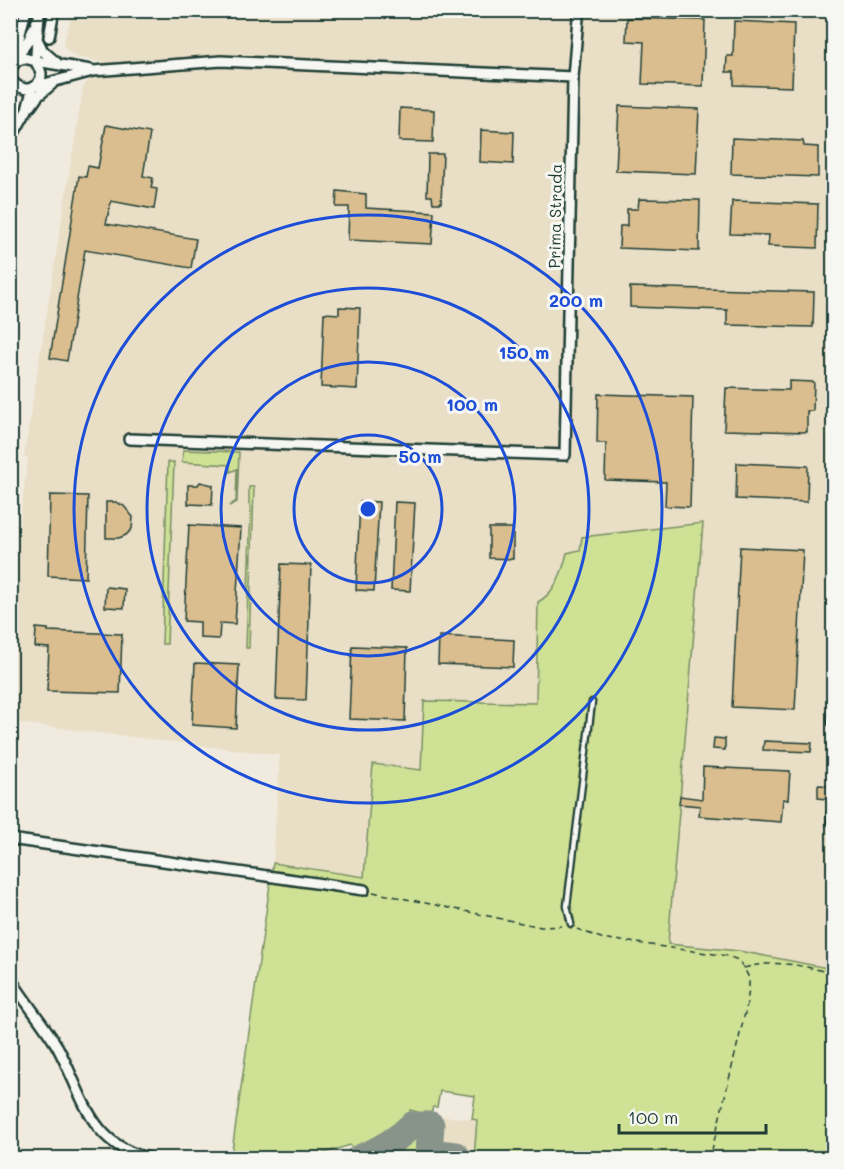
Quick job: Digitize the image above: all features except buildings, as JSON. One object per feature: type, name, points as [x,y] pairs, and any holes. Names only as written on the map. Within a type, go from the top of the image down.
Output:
[{"type":"street","points":[[12,67],[26,10]]},
{"type":"street","points":[[49,37],[54,10]]},
{"type":"street","name":"Prima Strada","points":[[129,439],[565,455],[573,77],[580,10]]},
{"type":"street","points":[[12,67],[29,39],[40,12]]},
{"type":"street","points":[[26,112],[33,87],[41,77],[41,69],[36,62],[40,12]]},
{"type":"street","points":[[38,41],[43,51],[58,64]]},
{"type":"street","points":[[12,67],[24,58],[93,71]]},
{"type":"street","points":[[10,77],[19,87],[29,89],[93,71],[221,62],[573,77]]},
{"type":"street","points":[[10,140],[38,96],[54,82]]},
{"type":"street","points":[[10,87],[10,113]]},
{"type":"street","points":[[833,722],[834,708]]},
{"type":"street","points":[[10,839],[364,890]]},
{"type":"street","points":[[10,978],[58,1048],[93,1122],[102,1134],[117,1147],[132,1155],[148,1158]]},
{"type":"lane","points":[[571,924],[567,906],[592,702]]},
{"type":"path","points":[[364,890],[541,927],[554,928],[571,924],[579,930],[601,938],[728,956],[738,960],[749,978],[746,1010],[710,1158]]},
{"type":"path","points":[[744,968],[762,963],[782,963],[810,967],[834,974]]},
{"type":"shaded area","points":[[73,11],[833,11],[833,969],[739,951],[668,944],[582,537],[580,550],[567,553],[553,587],[546,598],[538,602],[537,703],[421,770],[373,765],[364,878],[273,863],[280,755],[11,722],[10,601],[28,458],[24,456],[83,88],[102,62],[77,57],[67,51],[63,45]]},
{"type":"shaded area","points":[[412,1113],[478,1120],[474,1158],[422,1158],[423,1141],[419,1137],[413,1137]]},
{"type":"green space","points":[[11,11],[31,11],[11,92]]},
{"type":"green space","points":[[183,450],[239,452],[237,502],[229,506],[236,501],[237,469],[230,472],[230,465],[182,462]]},
{"type":"green space","points":[[168,462],[174,462],[167,644],[162,644]]},
{"type":"green space","points":[[249,487],[254,487],[249,648],[246,648],[251,507]]},
{"type":"green space","points":[[703,523],[668,944],[739,951],[833,969],[833,1158],[474,1158],[477,1120],[472,1119],[475,1096],[440,1091],[437,1107],[433,1107],[431,1113],[410,1110],[410,1114],[398,1124],[398,1131],[373,1145],[355,1151],[350,1145],[308,1158],[231,1158],[273,863],[364,877],[373,764],[421,770],[424,701],[536,703],[538,602],[554,587],[561,574],[567,553],[580,550],[582,537]]},
{"type":"green space","points":[[413,1137],[419,1137],[423,1141],[422,1158],[380,1158]]},
{"type":"taxiway","points":[[359,1158],[374,1152],[400,1136],[412,1125],[431,1125],[429,1152],[456,1155]]}]
